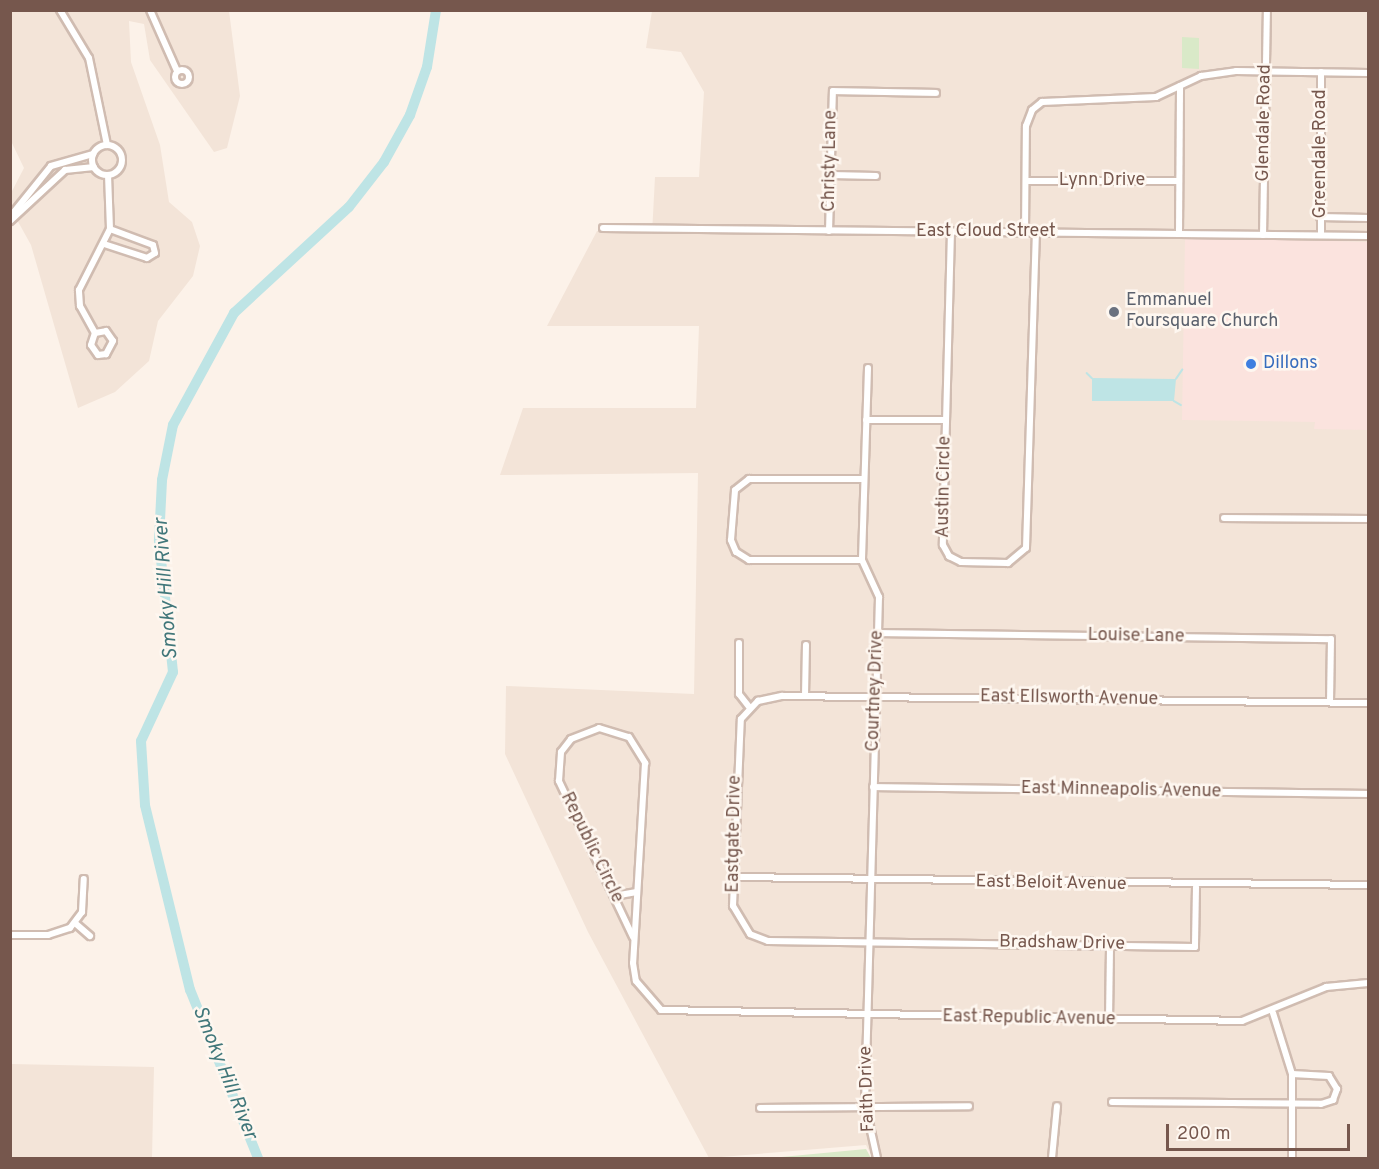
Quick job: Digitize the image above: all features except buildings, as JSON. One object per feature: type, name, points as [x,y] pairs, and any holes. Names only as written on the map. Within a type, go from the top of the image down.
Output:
[{"type":"street","points":[[60,10],[89,58],[107,145]]},
{"type":"street","points":[[150,10],[177,71]]},
{"type":"street","name":"Glendale Road","points":[[1263,235],[1267,10]]},
{"type":"street","points":[[1024,232],[1026,126],[1037,105],[1051,99],[1156,97],[1201,76],[1266,71],[1368,73]]},
{"type":"street","name":"Greendale Road","points":[[1321,72],[1321,236]]},
{"type":"street","points":[[1179,234],[1180,86]]},
{"type":"street","name":"Christy Lane","points":[[829,231],[833,91],[936,93]]},
{"type":"street","points":[[10,219],[51,166],[93,154],[107,145],[117,148],[122,162],[108,175],[110,229],[79,290],[80,306],[95,333]]},
{"type":"street","points":[[93,154],[94,167]]},
{"type":"street","points":[[10,219],[65,170],[94,167],[108,175]]},
{"type":"street","points":[[831,175],[876,176]]},
{"type":"street","name":"Lynn Drive","points":[[1026,181],[1179,181]]},
{"type":"street","points":[[1320,217],[1368,218]]},
{"type":"street","name":"East Cloud Street","points":[[603,228],[1368,236]]},
{"type":"street","points":[[104,244],[147,258],[154,253],[153,245],[110,229]]},
{"type":"street","name":"Austin Circle","points":[[951,231],[944,550],[961,562],[1015,561],[1027,541],[1036,232]]},
{"type":"street","name":"Courtney Drive","points":[[867,1017],[879,597],[862,560],[868,368]]},
{"type":"street","points":[[866,420],[946,420]]},
{"type":"street","points":[[862,560],[749,560],[736,552],[731,540],[735,490],[749,479],[863,479]]},
{"type":"street","points":[[1224,518],[1368,519]]},
{"type":"street","name":"Louise Lane","points":[[878,633],[1331,639],[1330,702]]},
{"type":"street","points":[[740,643],[739,694],[749,707]]},
{"type":"street","points":[[805,696],[806,645]]},
{"type":"street","name":"East Ellsworth Avenue","points":[[749,707],[770,696],[1368,703]]},
{"type":"street","name":"Eastgate Drive","points":[[749,707],[737,733],[733,906],[750,934],[768,941],[869,942]]},
{"type":"street","name":"Republic Circle","points":[[633,937],[558,774],[561,752],[571,739],[599,728],[628,737],[645,763],[633,937],[641,989],[661,1010],[681,1014]]},
{"type":"street","name":"East Minneapolis Avenue","points":[[873,787],[1368,794]]},
{"type":"street","name":"East Beloit Avenue","points":[[734,877],[1196,887],[1368,885]]},
{"type":"street","points":[[10,934],[48,935],[75,923],[82,912],[84,879]]},
{"type":"street","name":"Bradshaw Drive","points":[[869,942],[1195,947],[1196,887]]},
{"type":"street","points":[[614,896],[636,892]]},
{"type":"street","points":[[75,923],[90,936]]},
{"type":"street","points":[[1109,1020],[1110,945]]},
{"type":"street","name":"East Republic Avenue","points":[[681,1014],[1242,1021],[1274,1013],[1326,987],[1368,983]]},
{"type":"street","points":[[1274,1013],[1292,1074],[1292,1158]]},
{"type":"street","name":"Faith Drive","points":[[867,1017],[865,1104],[877,1158]]},
{"type":"street","points":[[1112,1102],[1328,1103],[1337,1089],[1324,1075],[1292,1074]]},
{"type":"street","points":[[760,1108],[865,1104],[969,1106]]},
{"type":"street","points":[[1052,1158],[1057,1106]]},
{"type":"shaded area","points":[[10,11],[229,11],[240,96],[227,148],[214,152],[150,60],[144,24],[129,21],[131,62],[160,145],[169,202],[192,222],[200,246],[193,276],[158,321],[149,361],[115,392],[78,408],[31,245],[11,209],[11,193],[24,168],[11,141]]},
{"type":"shaded area","points":[[652,11],[1368,11],[1368,1158],[873,1158],[866,1145],[709,1158],[588,932],[505,754],[506,686],[694,694],[698,473],[500,475],[523,408],[696,408],[699,326],[547,326],[597,231],[652,234],[655,177],[699,177],[704,92],[681,52],[646,48]]},
{"type":"shaded area","points":[[1185,237],[1368,242],[1368,430],[1314,429],[1315,422],[1182,420]]},
{"type":"shaded area","points":[[11,1064],[154,1067],[152,1158],[11,1158]]},
{"type":"green space","points":[[1182,37],[1199,38],[1199,69],[1182,68]]},
{"type":"green space","points":[[866,1149],[871,1158],[771,1158]]},
{"type":"water","points":[[1092,378],[1176,379],[1174,401],[1092,401]]},
{"type":"waterway","name":"Smoky Hill River","points":[[258,1158],[190,990],[145,805],[141,741],[173,672],[159,540],[162,480],[173,425],[234,313],[349,207],[384,162],[410,115],[427,67],[436,10]]},
{"type":"waterway","points":[[1176,379],[1182,370]]},
{"type":"waterway","points":[[1087,373],[1092,378]]},
{"type":"waterway","points":[[1174,401],[1181,405]]},
{"type":"place","name":"Emmanuel Foursquare Church","points":[[1114,312]]},
{"type":"place","name":"Dillons","points":[[1251,364]]}]
